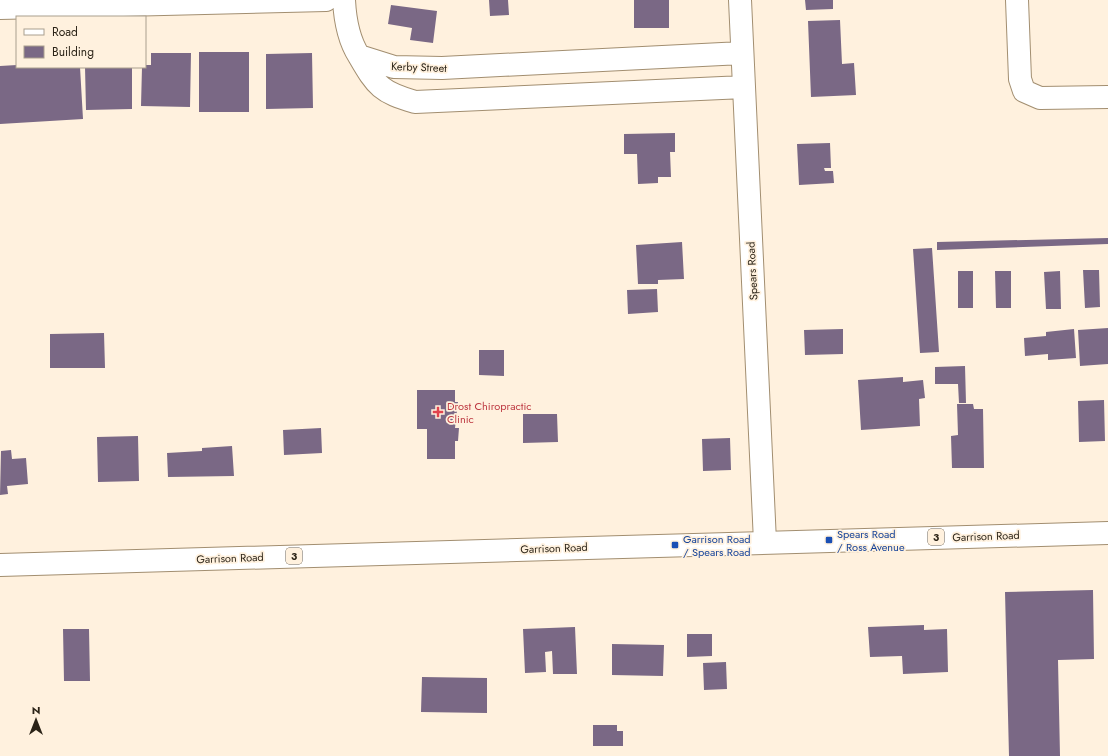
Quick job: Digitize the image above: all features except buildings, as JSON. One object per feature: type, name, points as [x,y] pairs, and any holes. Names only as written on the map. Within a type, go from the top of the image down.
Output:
[{"type":"street","points":[[0,8],[326,0]]},
{"type":"street","points":[[344,0],[344,19],[353,47],[372,80],[390,94],[415,102],[744,87]]},
{"type":"street","name":"Spears Road","points":[[740,0],[765,542]]},
{"type":"street","points":[[1017,0],[1020,78],[1024,91],[1040,98],[1108,97]]},
{"type":"street","name":"Kerby Street","points":[[359,56],[394,67],[442,68],[742,53]]},
{"type":"street","name":"Garrison Road","points":[[0,565],[1108,533]]},
{"type":"place","name":"Drost Chiropractic Clinic","points":[[438,412]]},
{"type":"place","name":"Spears Road / Ross Avenue","points":[[829,540]]},
{"type":"place","name":"Garrison Road / Spears Road","points":[[675,545]]}]
